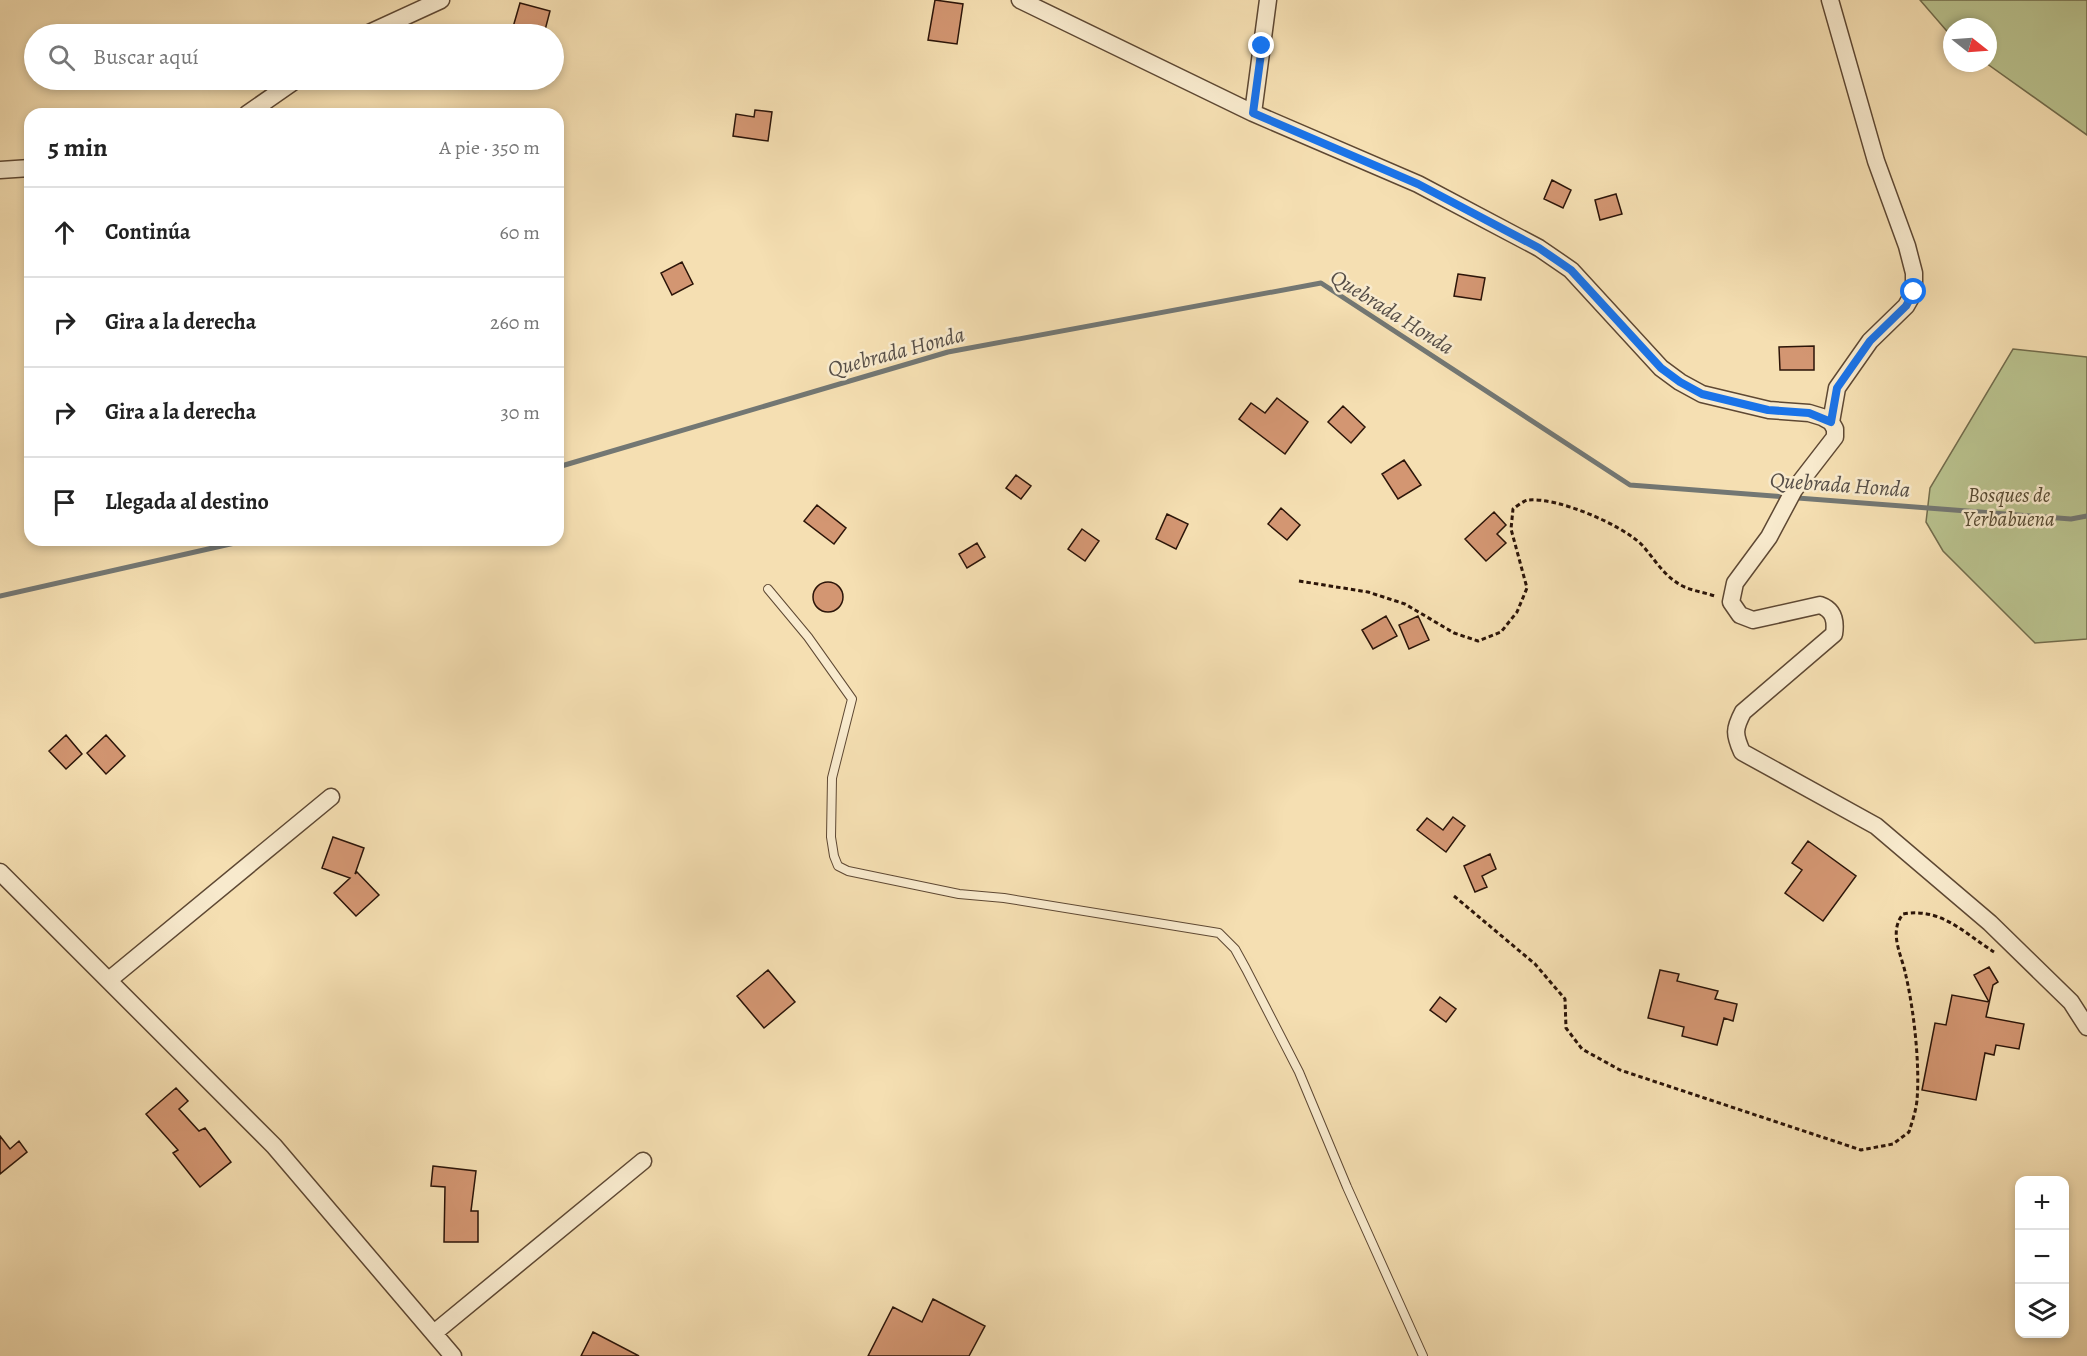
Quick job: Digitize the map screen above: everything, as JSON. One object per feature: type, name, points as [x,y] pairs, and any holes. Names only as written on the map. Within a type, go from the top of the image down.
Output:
[{"type":"street","points":[[389,24],[441,0]]},
{"type":"street","points":[[1020,0],[1253,113],[1418,184],[1539,248],[1571,270],[1661,368],[1702,394],[1768,410],[1809,413],[1831,422],[1835,429],[1835,437],[1794,490],[1769,537],[1735,583],[1731,602],[1740,615],[1753,620],[1820,605],[1827,607],[1832,612],[1835,623],[1834,634],[1743,712],[1735,727],[1736,740],[1742,752],[1876,826],[1990,923],[2071,1002],[2087,1027]]},
{"type":"street","points":[[1253,113],[1268,0]]},
{"type":"street","points":[[1830,0],[1876,161],[1907,246],[1914,273],[1914,292],[1906,306],[1870,341],[1837,388],[1831,422]]},
{"type":"street","points":[[256,108],[282,90]]},
{"type":"street","points":[[0,170],[24,168]]},
{"type":"street","points":[[109,980],[331,796]]},
{"type":"street","points":[[0,872],[274,1146],[453,1356]]},
{"type":"street","points":[[434,1333],[643,1161]]},
{"type":"lane","points":[[768,589],[808,637],[852,699],[831,778],[831,837],[838,866],[848,871],[959,894],[1004,898],[1219,933],[1235,949],[1299,1072],[1347,1187],[1423,1356]]},
{"type":"path","points":[[1299,581],[1368,592],[1405,604],[1454,633],[1478,641],[1501,632],[1517,612],[1527,588],[1511,529],[1513,510],[1526,501],[1550,500],[1572,507],[1616,527],[1640,544],[1677,583],[1731,602]]},
{"type":"path","points":[[1454,896],[1535,964],[1565,999],[1566,1028],[1582,1049],[1620,1070],[1862,1150],[1893,1144],[1909,1132],[1917,1101],[1911,1012],[1906,976],[1895,938],[1897,921],[1903,914],[1926,912],[1944,918],[1998,954]]},
{"type":"green space","points":[[1920,0],[2087,0],[2087,135],[1997,71],[1997,18],[1943,18],[1943,27]]},
{"type":"green space","name":"Bosques de Yerbabuena","points":[[2013,349],[2087,357],[2087,639],[2035,643],[1943,551],[1926,522],[1930,488]]},
{"type":"building","points":[[935,0],[963,4],[957,44],[928,40]]},
{"type":"building","points":[[520,3],[550,11],[547,24],[514,24]]},
{"type":"building","points":[[755,110],[772,112],[768,141],[733,136],[736,114],[754,117]]},
{"type":"building","points":[[1552,180],[1571,190],[1563,208],[1544,199]]},
{"type":"building","points":[[1616,194],[1622,214],[1600,220],[1595,200]]},
{"type":"building","points":[[682,262],[693,284],[672,295],[661,273]]},
{"type":"building","points":[[1458,274],[1485,278],[1481,300],[1454,296]]},
{"type":"building","points":[[1814,346],[1814,370],[1780,370],[1779,347]]},
{"type":"building","points":[[1277,398],[1308,422],[1285,454],[1239,419],[1251,403],[1265,413]]},
{"type":"building","points":[[1343,406],[1365,427],[1351,443],[1328,422]]},
{"type":"building","points":[[1404,460],[1421,485],[1398,499],[1382,474]]},
{"type":"building","points":[[1016,475],[1031,486],[1021,499],[1006,488]]},
{"type":"building","points":[[817,505],[846,528],[834,544],[804,521]]},
{"type":"building","points":[[1281,508],[1300,525],[1287,540],[1268,524]]},
{"type":"building","points":[[1494,512],[1506,525],[1497,534],[1506,543],[1486,561],[1465,539]]},
{"type":"building","points":[[1167,514],[1188,524],[1176,549],[1156,539]]},
{"type":"building","points":[[1082,529],[1099,541],[1085,561],[1068,549]]},
{"type":"building","points":[[977,543],[985,557],[967,568],[959,554]]},
{"type":"building","points":[[828,582],[838,587],[843,597],[838,607],[828,612],[818,607],[813,597],[818,587]]},
{"type":"building","points":[[1386,616],[1397,636],[1373,649],[1362,630]]},
{"type":"building","points":[[1418,616],[1429,640],[1409,649],[1399,625]]},
{"type":"building","points":[[66,735],[82,754],[66,769],[49,751]]},
{"type":"building","points":[[106,735],[125,756],[106,774],[87,753]]},
{"type":"building","points":[[1453,817],[1465,826],[1446,852],[1417,830],[1427,818],[1443,830]]},
{"type":"building","points":[[333,837],[364,848],[355,874],[357,872],[379,895],[356,916],[334,893],[350,878],[322,868]]},
{"type":"building","points":[[1808,841],[1856,876],[1823,921],[1785,893],[1802,870],[1792,863]]},
{"type":"building","points":[[1490,854],[1496,869],[1482,876],[1487,887],[1475,892],[1464,866]]},
{"type":"building","points":[[1989,967],[1998,982],[1993,985],[1986,1017],[2024,1024],[2019,1049],[1996,1045],[1994,1055],[1985,1053],[1976,1100],[1922,1090],[1935,1023],[1946,1025],[1952,995],[1989,1002],[1974,975]]},
{"type":"building","points":[[768,970],[795,1002],[764,1028],[737,996]]},
{"type":"building","points":[[1660,970],[1679,974],[1677,981],[1718,991],[1715,999],[1737,1004],[1733,1021],[1724,1018],[1717,1045],[1682,1036],[1684,1027],[1648,1018]]},
{"type":"building","points":[[1440,997],[1456,1009],[1446,1022],[1430,1010]]},
{"type":"building","points":[[176,1088],[188,1101],[179,1109],[199,1131],[205,1128],[231,1162],[200,1187],[173,1153],[178,1150],[146,1114]]},
{"type":"building","points":[[0,1136],[10,1149],[19,1141],[27,1152],[0,1174]]},
{"type":"building","points":[[433,1166],[476,1171],[471,1211],[478,1211],[478,1242],[444,1242],[445,1187],[431,1186]]},
{"type":"building","points":[[933,1299],[985,1326],[969,1356],[868,1356],[893,1307],[922,1322]]},
{"type":"building","points":[[593,1332],[639,1356],[581,1356]]},
{"type":"waterway","name":"Quebrada Honda","points":[[564,465],[948,352],[1321,283],[1630,485],[2071,519],[2087,516]]},
{"type":"waterway","name":"Quebrada Honda","points":[[0,596],[221,546]]},
{"type":"route","points":[[1262,46],[1253,113],[1418,184],[1539,248],[1571,270],[1661,368],[1702,394],[1768,410],[1809,413],[1831,422],[1837,388],[1870,341],[1906,306],[1914,292]]}]
